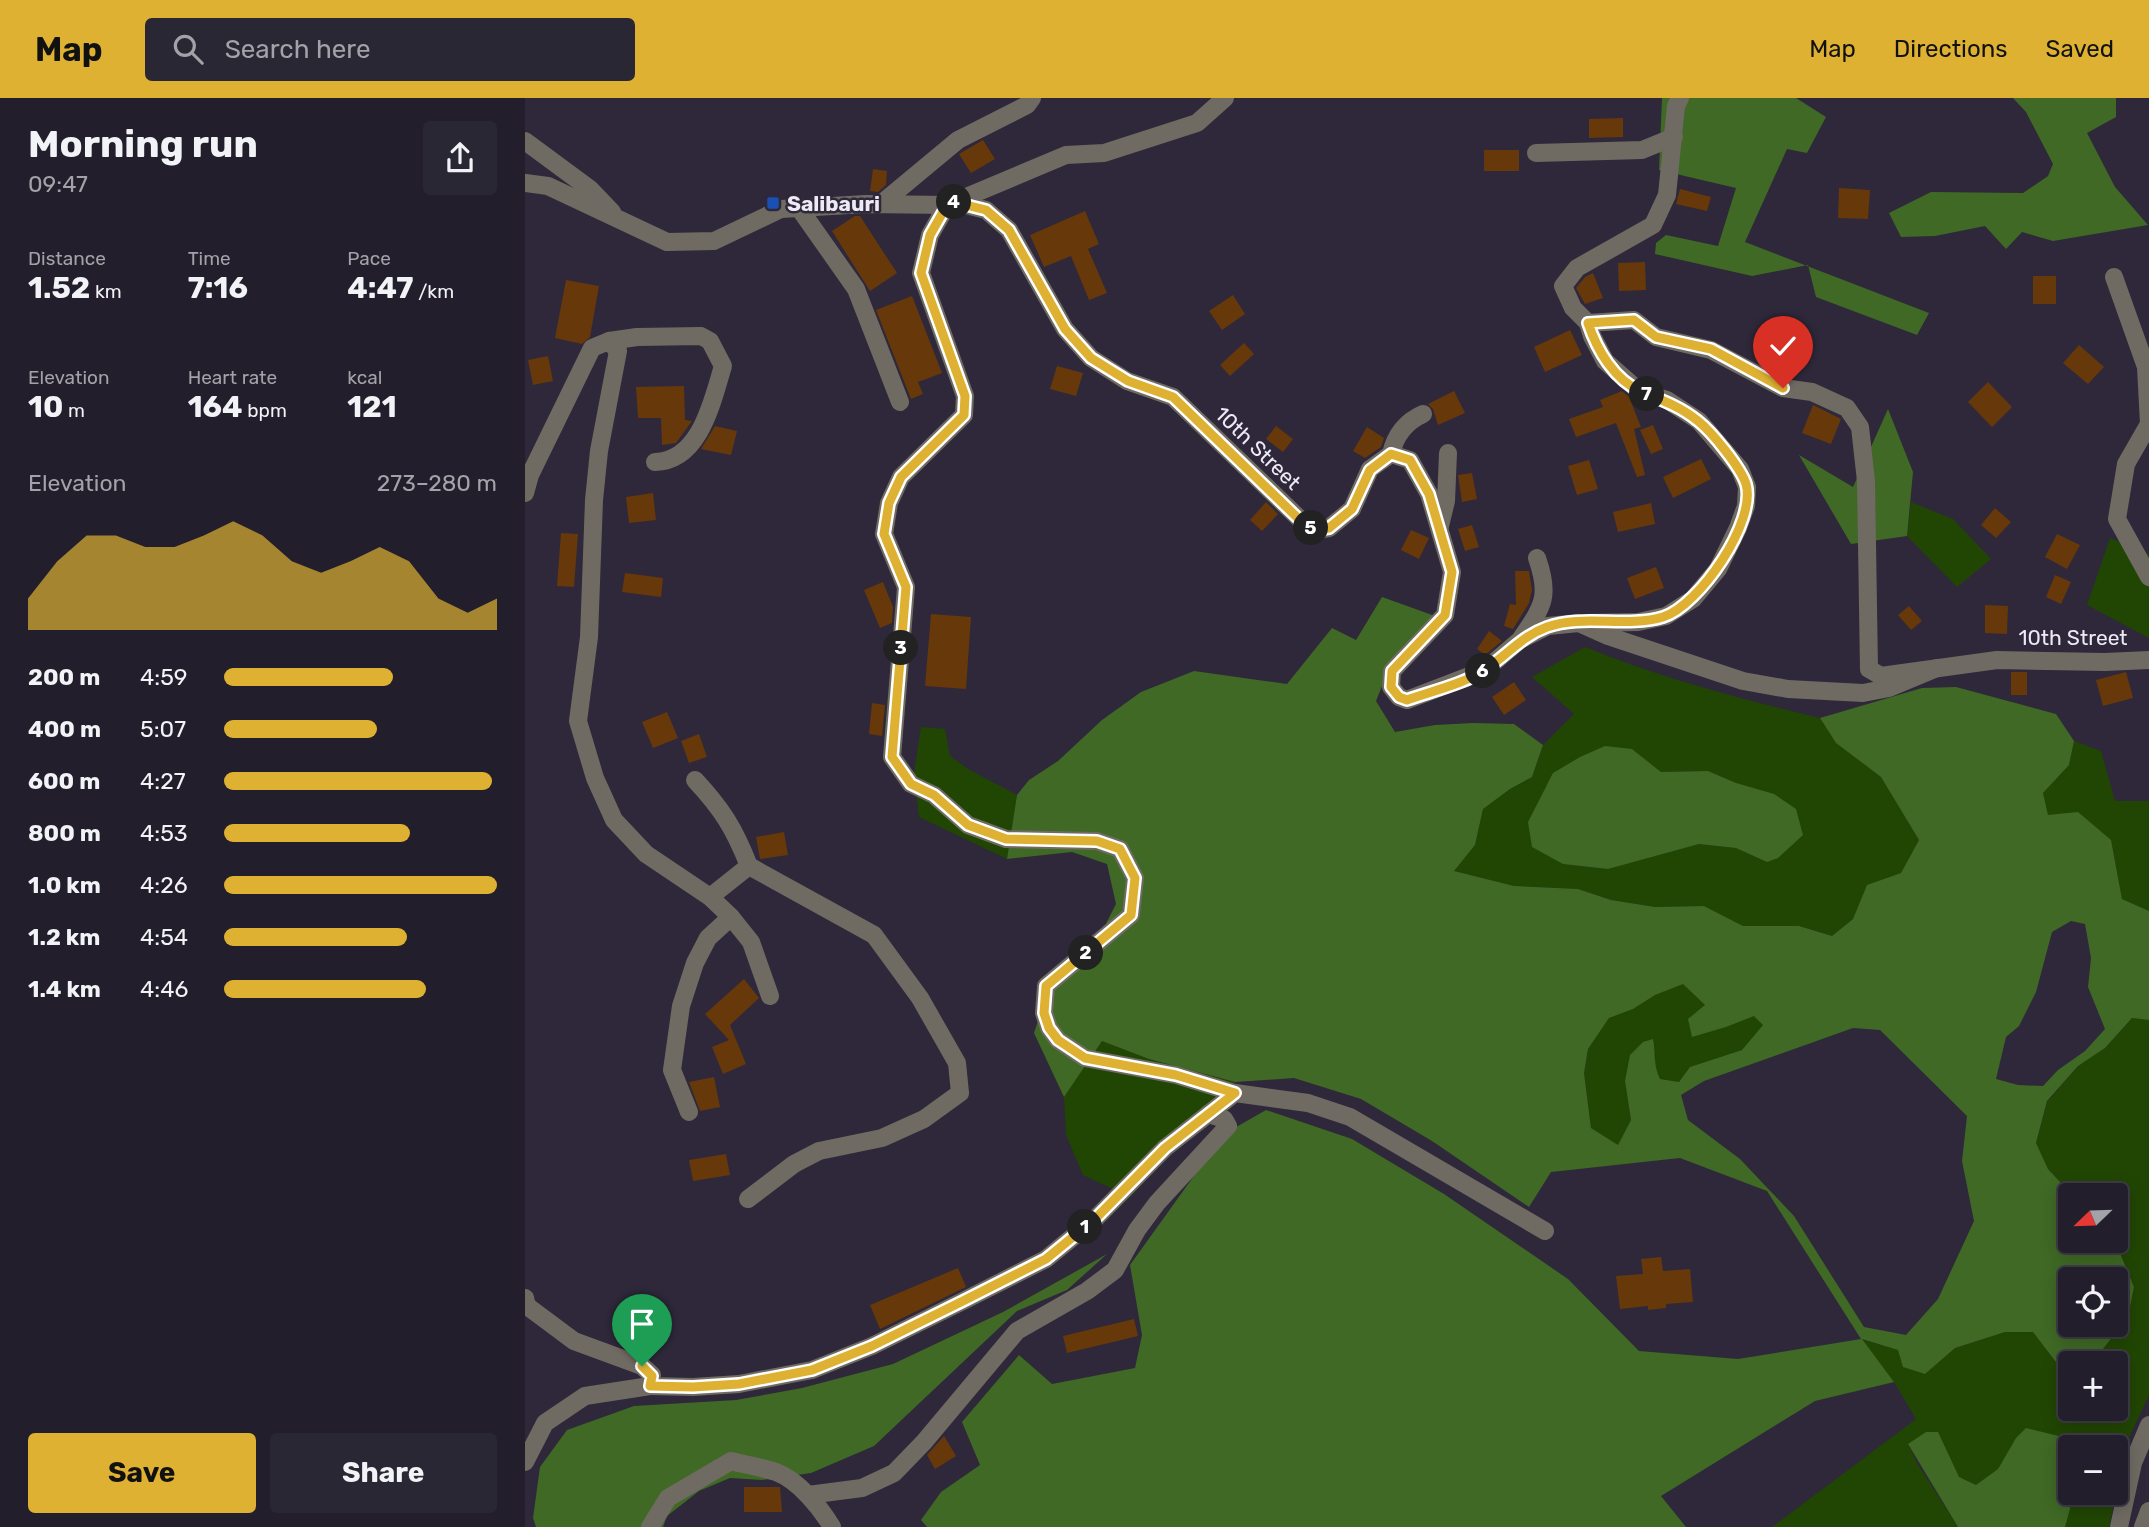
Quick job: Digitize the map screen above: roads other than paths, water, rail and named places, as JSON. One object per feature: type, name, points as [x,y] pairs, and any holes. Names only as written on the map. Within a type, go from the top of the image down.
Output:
[{"type":"street","points":[[881,204],[958,140],[1027,106],[1032,98]]},
{"type":"street","points":[[525,183],[548,186],[667,242],[713,241],[781,209],[951,203],[1066,155],[1104,153],[1197,123],[1225,98]]},
{"type":"street","points":[[1391,454],[1410,460],[1429,494],[1452,572],[1445,615],[1392,671],[1391,687],[1399,697],[1407,700],[1485,670],[1520,640],[1548,626],[1639,622],[1666,616],[1693,599],[1718,569],[1746,506],[1747,487],[1740,469],[1699,421],[1667,400],[1639,391],[1605,361],[1588,323],[1573,308],[1563,286],[1577,268],[1653,225],[1667,195],[1676,106],[1680,98]]},
{"type":"street","points":[[1536,153],[1642,150],[1674,137]]},
{"type":"street","points":[[525,141],[590,189],[619,219]]},
{"type":"street","points":[[951,203],[930,235],[921,273],[965,396],[966,406],[964,415],[901,477],[889,503],[884,534],[906,587],[892,757],[911,784],[934,795],[968,825],[1006,839],[1097,841],[1120,849],[1135,878],[1131,915],[1046,986],[1044,1013],[1049,1028],[1058,1040],[1085,1058],[1176,1075],[1235,1093],[1308,1103],[1350,1117],[1545,1231]]},
{"type":"street","name":"10th Street","points":[[951,203],[986,210],[1009,230],[1065,329],[1091,358],[1128,381],[1173,397],[1306,526],[1317,530],[1329,528],[1352,509],[1370,470],[1391,454],[1394,439],[1411,419],[1423,414]]},
{"type":"street","points":[[799,208],[856,289],[900,402]]},
{"type":"street","points":[[2114,277],[2146,366],[2149,424],[2126,464],[2117,519],[2149,577]]},
{"type":"street","points":[[1588,323],[1634,320],[1656,337],[1711,349],[1783,388],[1812,392],[1847,408],[1860,427],[1867,481],[1869,670],[1881,676],[1937,668]]},
{"type":"street","points":[[525,494],[530,475],[592,348],[609,341],[637,337],[701,336],[711,341],[723,366],[697,437],[684,454],[666,462],[655,462]]},
{"type":"street","points":[[609,341],[618,351],[599,451],[594,500],[589,637],[578,720],[595,778],[614,820],[646,854],[710,897],[731,917],[751,943],[770,996]]},
{"type":"street","points":[[1440,526],[1446,501],[1448,453]]},
{"type":"street","points":[[1520,640],[1539,612],[1546,583],[1537,558]]},
{"type":"street","points":[[1579,623],[1608,636],[1743,681],[1788,689],[1863,693],[1889,688],[1937,668]]},
{"type":"street","name":"10th Street","points":[[1937,668],[1997,660],[2149,660]]},
{"type":"street","points":[[695,780],[720,807],[736,834],[749,866],[874,935],[920,998],[957,1063],[961,1093],[924,1119],[882,1138],[819,1151],[794,1164],[748,1199]]},
{"type":"street","points":[[710,897],[749,866]]},
{"type":"street","points":[[689,1112],[672,1070],[681,1006],[695,963],[708,939],[731,917]]},
{"type":"street","points":[[525,1462],[545,1423],[585,1396],[650,1386],[739,1384],[812,1370],[872,1346],[1046,1259],[1096,1218],[1165,1148],[1235,1093]]},
{"type":"street","points":[[808,1495],[862,1488],[894,1473],[924,1442],[1017,1331],[1087,1290],[1115,1270],[1137,1230],[1157,1203],[1228,1126],[1224,1119],[1208,1114]]},
{"type":"street","points":[[525,1298],[527,1306],[574,1341],[642,1366],[652,1376],[650,1386]]},
{"type":"street","points":[[2119,1527],[2133,1463],[2149,1425]]},
{"type":"street","points":[[650,1527],[668,1498],[731,1461],[779,1473],[808,1495],[832,1527]]},
{"type":"street","points":[[2143,1527],[2149,1511]]},
{"type":"place","name":"Salibauri","points":[[773,203]]}]
